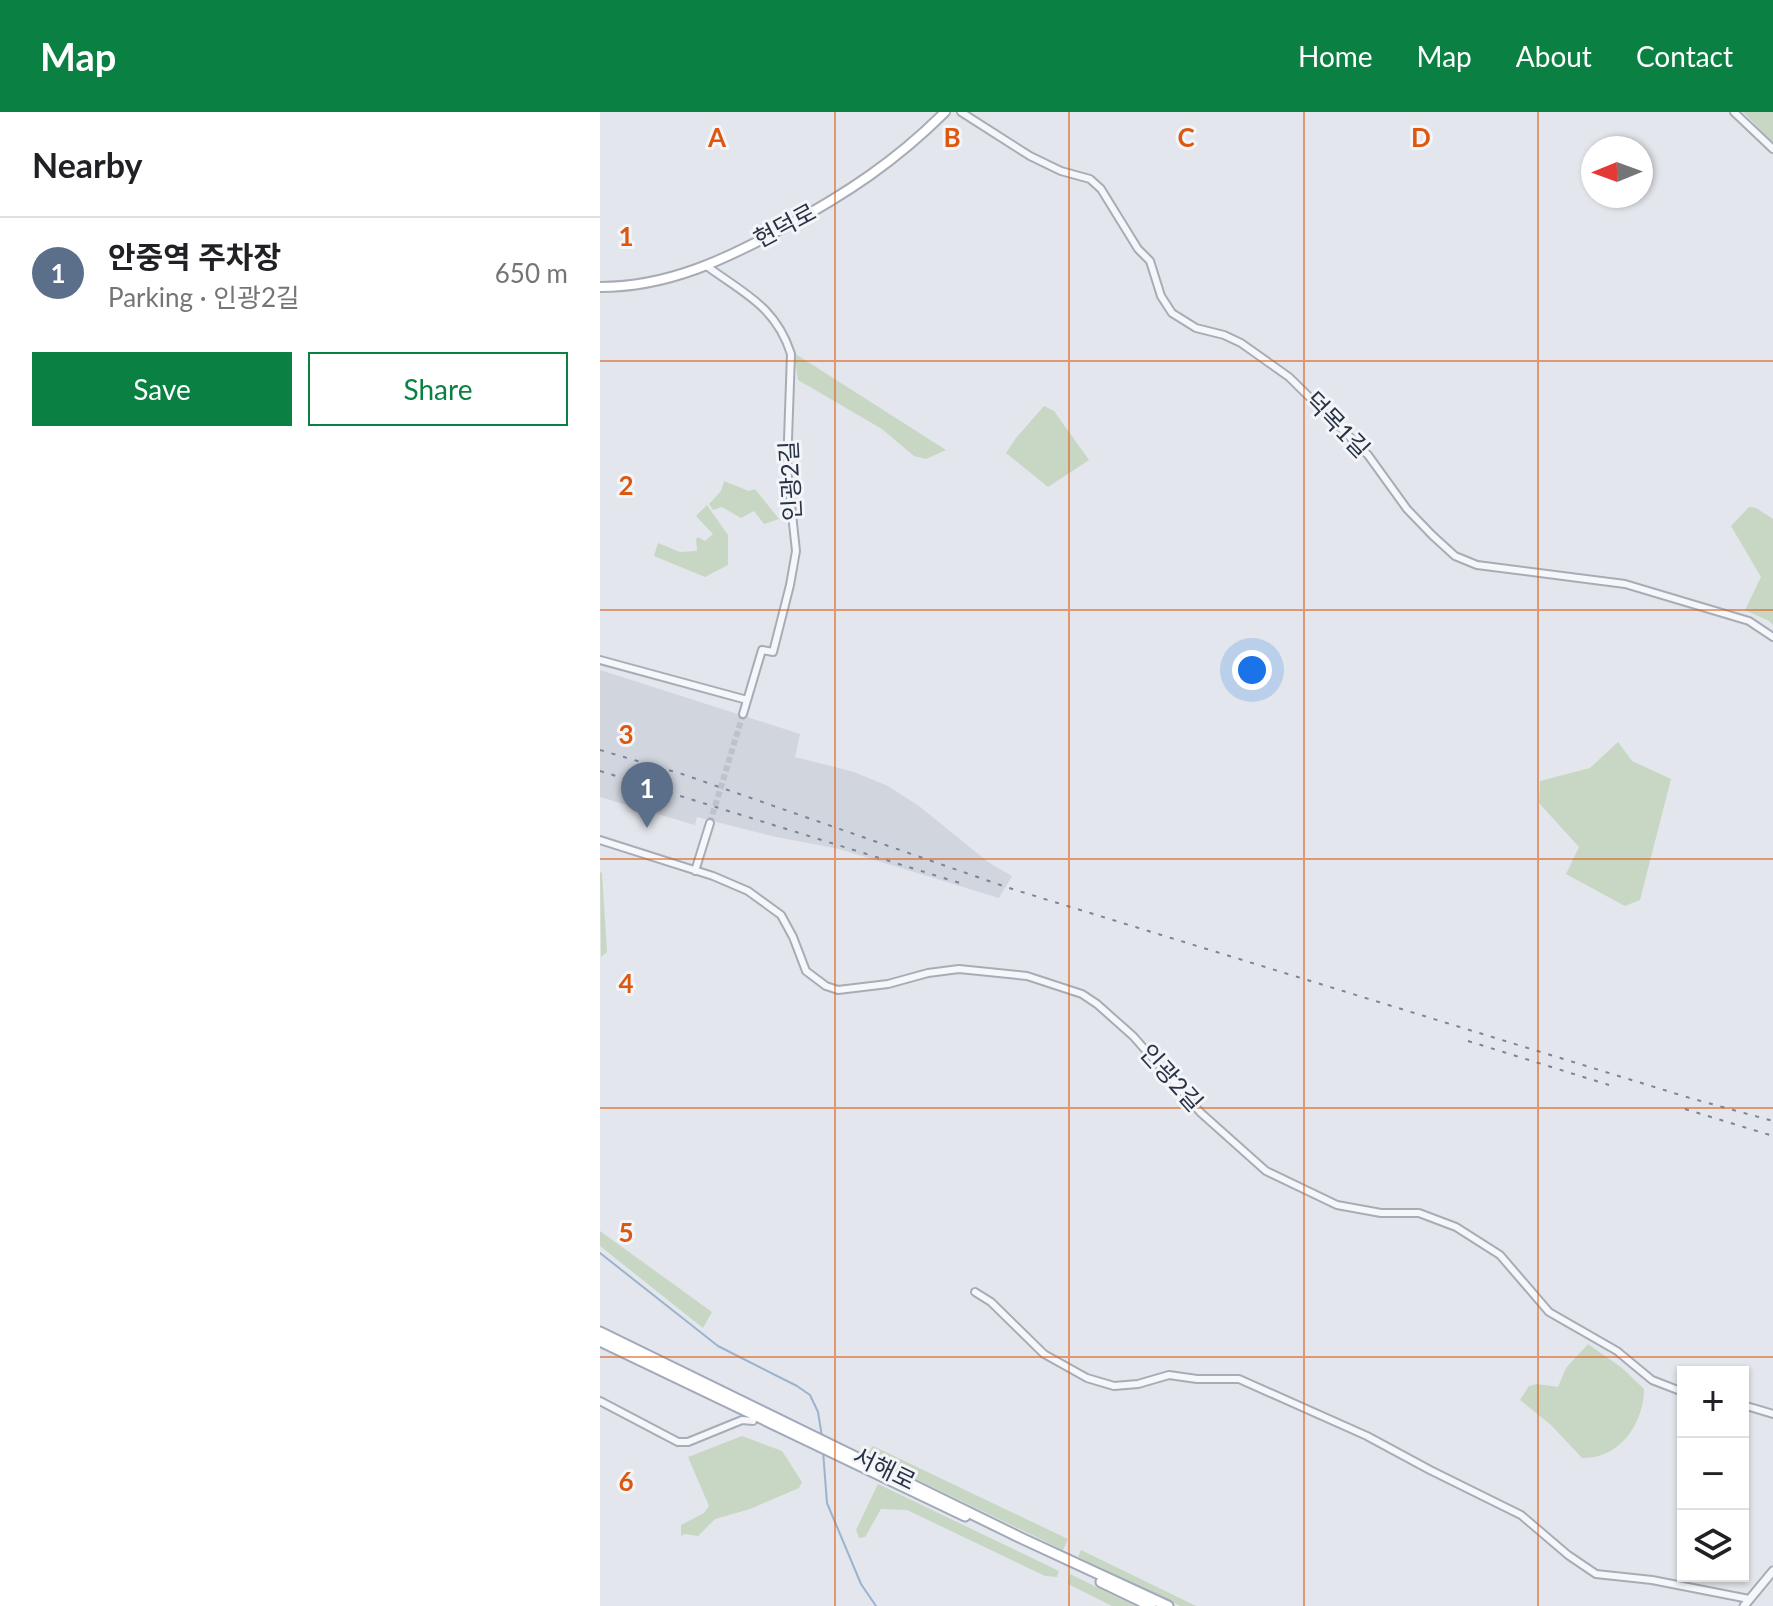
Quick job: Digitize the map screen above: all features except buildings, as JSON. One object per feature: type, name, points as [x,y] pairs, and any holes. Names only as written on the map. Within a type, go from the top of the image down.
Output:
[{"type":"main road","name":"현덕로","points":[[600,287],[652,283],[708,267],[864,181],[910,146],[945,112]]},
{"type":"main road","name":"서해로","points":[[600,1332],[814,1443]]},
{"type":"main road","name":"서해로","points":[[600,1341],[1168,1606]]},
{"type":"main road","name":"서해로","points":[[829,1447],[1151,1606]]},
{"type":"street","name":"덕목1길","points":[[961,112],[1030,156],[1061,171],[1090,179],[1101,189],[1138,249],[1150,261],[1161,296],[1172,313],[1196,328],[1241,343],[1289,377],[1368,455],[1407,509],[1455,556],[1477,565],[1625,584],[1749,621],[1773,637]]},
{"type":"street","points":[[1734,112],[1773,149]]},
{"type":"street","name":"인광2길","points":[[708,267],[769,311],[791,354],[787,468],[795,566],[773,652],[762,650],[743,714]]},
{"type":"street","points":[[600,660],[747,700]]},
{"type":"street","points":[[695,871],[710,823]]},
{"type":"street","name":"인광2길","points":[[600,840],[748,891],[781,915],[806,971],[826,986],[838,990],[888,984],[928,973],[959,969],[1027,976],[1082,994],[1133,1036],[1201,1113],[1266,1171],[1337,1205],[1381,1213],[1419,1213],[1456,1227],[1500,1255],[1549,1312],[1617,1351],[1652,1380],[1677,1390]]},
{"type":"street","points":[[975,1292],[991,1302],[1044,1354],[1087,1378],[1114,1386],[1138,1384],[1169,1375],[1239,1379],[1367,1436],[1521,1515],[1596,1574],[1652,1580],[1747,1603],[1773,1571]]},
{"type":"street","points":[[600,1401],[678,1442],[688,1442],[742,1420],[753,1421]]},
{"type":"street","points":[[1749,1407],[1773,1414]]},
{"type":"shaded area","points":[[600,670],[800,734],[795,757],[854,772],[888,786],[919,806],[988,862],[1012,876],[999,898],[839,849],[697,817],[695,825],[600,797]]},
{"type":"green space","points":[[1743,112],[1773,112],[1773,143]]},
{"type":"green space","points":[[794,353],[946,450],[926,459],[914,456],[882,429],[798,380]]},
{"type":"green space","points":[[1044,406],[1054,411],[1089,460],[1048,487],[1006,453]]},
{"type":"green space","points":[[724,481],[749,491],[755,489],[779,519],[764,524],[754,511],[741,518],[722,507],[713,510],[709,504],[721,491]]},
{"type":"green space","points":[[707,505],[728,535],[728,565],[705,577],[654,556],[658,543],[680,552],[697,551],[696,539],[705,541],[713,534],[696,516]]},
{"type":"green space","points":[[1749,507],[1773,519],[1773,625],[1745,610],[1761,577],[1731,526]]},
{"type":"green space","points":[[1618,742],[1632,761],[1671,779],[1640,900],[1625,906],[1566,874],[1579,847],[1539,803],[1540,781],[1590,768]]},
{"type":"green space","points":[[600,872],[607,952],[601,957]]},
{"type":"green space","points":[[600,1231],[712,1312],[703,1328],[600,1246]]},
{"type":"green space","points":[[1588,1344],[1622,1368],[1644,1389],[1640,1414],[1627,1437],[1608,1452],[1582,1458],[1551,1425],[1520,1400],[1529,1386],[1558,1387],[1566,1368]]},
{"type":"green space","points":[[742,1436],[782,1451],[802,1482],[799,1488],[750,1509],[715,1519],[698,1536],[681,1536],[681,1525],[704,1513],[709,1506],[688,1457]]},
{"type":"green space","points":[[873,1446],[1068,1539],[1063,1550],[866,1455]]},
{"type":"green space","points":[[878,1484],[1059,1571],[1057,1577],[1045,1576],[907,1510],[881,1509],[865,1537],[859,1538],[856,1530]]},
{"type":"green space","points":[[1081,1550],[1196,1606],[1180,1606],[1078,1557]]},
{"type":"green space","points":[[1070,1574],[1135,1606],[1112,1606],[1068,1584]]},
{"type":"waterway","points":[[600,1253],[718,1346],[810,1395],[818,1412],[822,1437]]},
{"type":"waterway","points":[[823,1451],[827,1503],[861,1584],[876,1606]]},
{"type":"tunnel","points":[[710,823],[743,714]]},
{"type":"railway","points":[[600,750],[682,774],[1009,888],[1773,1121]]},
{"type":"railway","points":[[600,771],[963,884]]},
{"type":"railway","points":[[1468,1041],[1609,1085]]},
{"type":"railway","points":[[1685,1109],[1773,1136]]},
{"type":"place","name":"안중역 주차장","points":[[647,828]]}]
